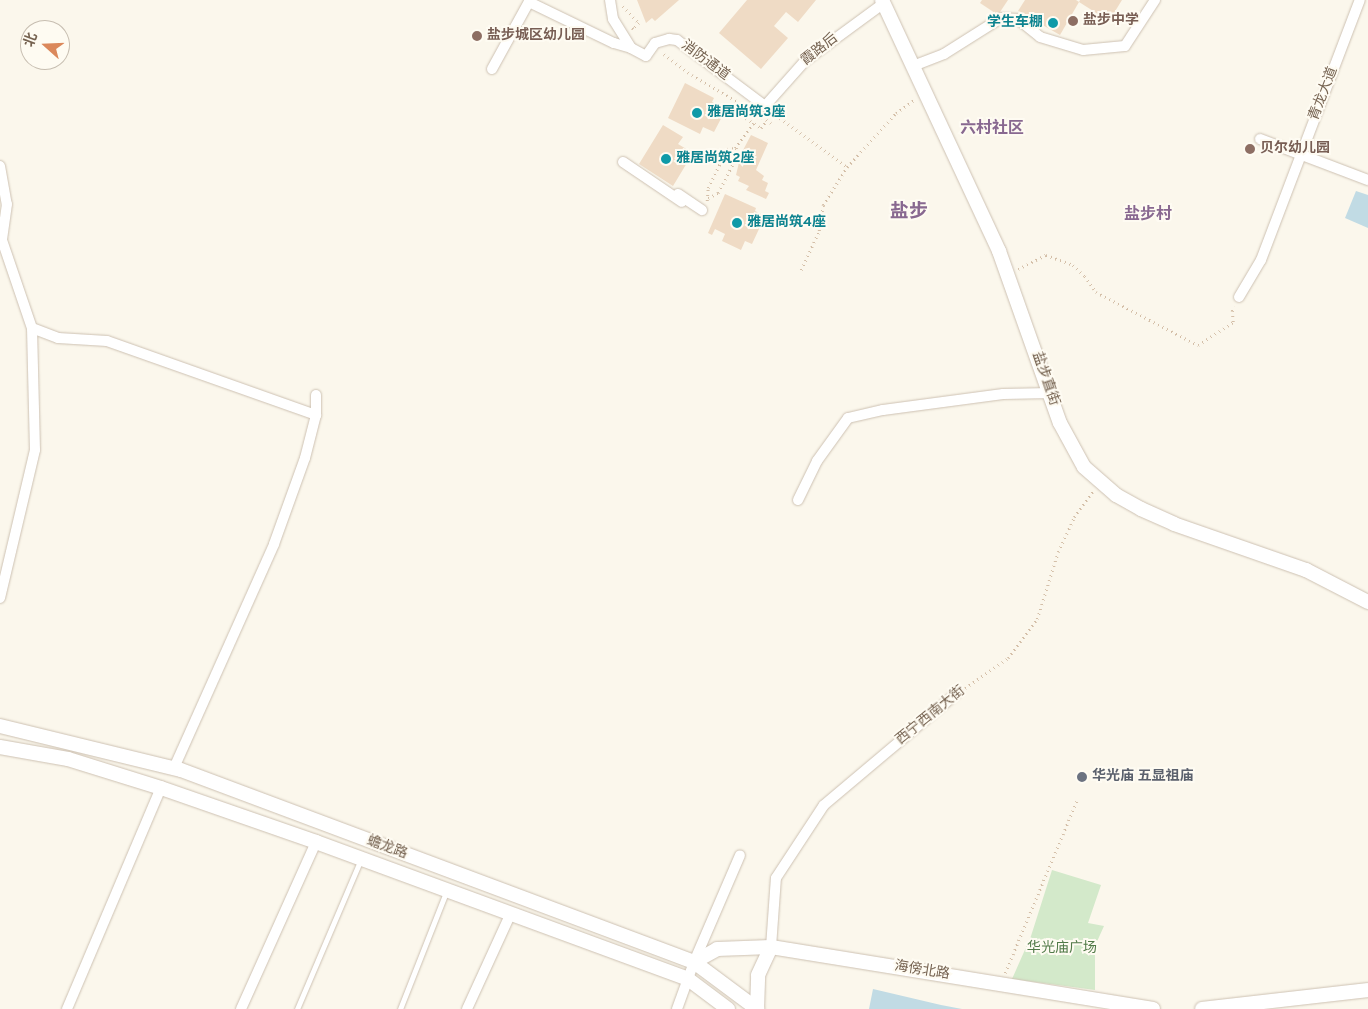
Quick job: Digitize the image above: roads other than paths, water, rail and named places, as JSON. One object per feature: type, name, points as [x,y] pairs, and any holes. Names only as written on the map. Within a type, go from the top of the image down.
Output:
[{"type":"street","points":[[913,66],[944,54],[1002,18],[1018,20],[1040,37],[1083,50],[1125,46],[1155,0]]},
{"type":"street","name":"青龙大道","points":[[1239,297],[1261,260],[1360,0]]},
{"type":"street","points":[[492,69],[530,1],[614,43],[631,48]]},
{"type":"street","points":[[615,2],[613,19],[631,48]]},
{"type":"street","name":"盐步直街","points":[[883,2],[1008,274],[1060,423],[1070,445],[1084,467],[1116,495],[1174,524],[1306,570],[1368,602]]},
{"type":"street","name":"霞路后","points":[[765,106],[804,61],[883,2]]},
{"type":"street","name":"消防通道","points":[[631,48],[646,56],[655,43],[669,39],[677,40],[765,106]]},
{"type":"street","points":[[1260,139],[1368,180]]},
{"type":"street","points":[[623,162],[682,202]]},
{"type":"street","points":[[0,166],[7,204],[1,240],[32,328],[35,450],[0,598]]},
{"type":"street","points":[[659,185],[669,188],[702,210]]},
{"type":"street","points":[[32,328],[58,338],[107,341],[316,415]]},
{"type":"street","points":[[798,500],[817,461],[848,418],[883,410],[1003,394],[1050,392]]},
{"type":"street","points":[[67,1009],[161,788],[174,768],[274,544],[305,458],[316,415],[316,395]]},
{"type":"street","name":"西宁西南大街","points":[[771,947],[776,878],[824,805],[957,693]]},
{"type":"street","name":"蟾龙路","points":[[0,726],[174,768],[694,962],[757,1009]]},
{"type":"street","name":"蟾龙路","points":[[0,747],[68,759],[161,788],[447,889],[688,979],[728,1009]]},
{"type":"street","points":[[241,1009],[316,842],[322,824]]},
{"type":"street","points":[[676,1009],[740,855]]},
{"type":"street","points":[[447,889],[452,872]]},
{"type":"street","points":[[467,1009],[518,897]]},
{"type":"street","points":[[757,1009],[758,975],[771,947]]},
{"type":"street","name":"海傍北路","points":[[694,962],[717,949],[771,947],[1152,1009]]},
{"type":"street","points":[[1202,1009],[1368,990]]},
{"type":"lane","points":[[296,1009],[361,859]]},
{"type":"lane","points":[[400,1009],[447,889]]},
{"type":"water","points":[[1356,191],[1368,195],[1368,228],[1345,218]]},
{"type":"water","points":[[873,989],[941,1005],[962,1009],[869,1009]]},
{"type":"place","name":"盐步中学","points":[[1073,21]]},
{"type":"place","name":"学生车棚","points":[[1053,23]]},
{"type":"place","name":"盐步城区幼儿园","points":[[477,36]]},
{"type":"place","name":"雅居尚筑3座","points":[[697,113]]},
{"type":"place","name":"贝尔幼儿园","points":[[1250,149]]},
{"type":"place","name":"雅居尚筑2座","points":[[666,159]]},
{"type":"place","name":"雅居尚筑4座","points":[[737,223]]},
{"type":"place","name":"华光庙 五显祖庙","points":[[1082,777]]},
{"type":"district","name":"六村社区","points":[[992,129]]},
{"type":"district","name":"盐步","points":[[909,213]]},
{"type":"district","name":"盐步村","points":[[1148,215]]},
{"type":"park label","name":"华光庙广场","points":[[1062,949]]}]
